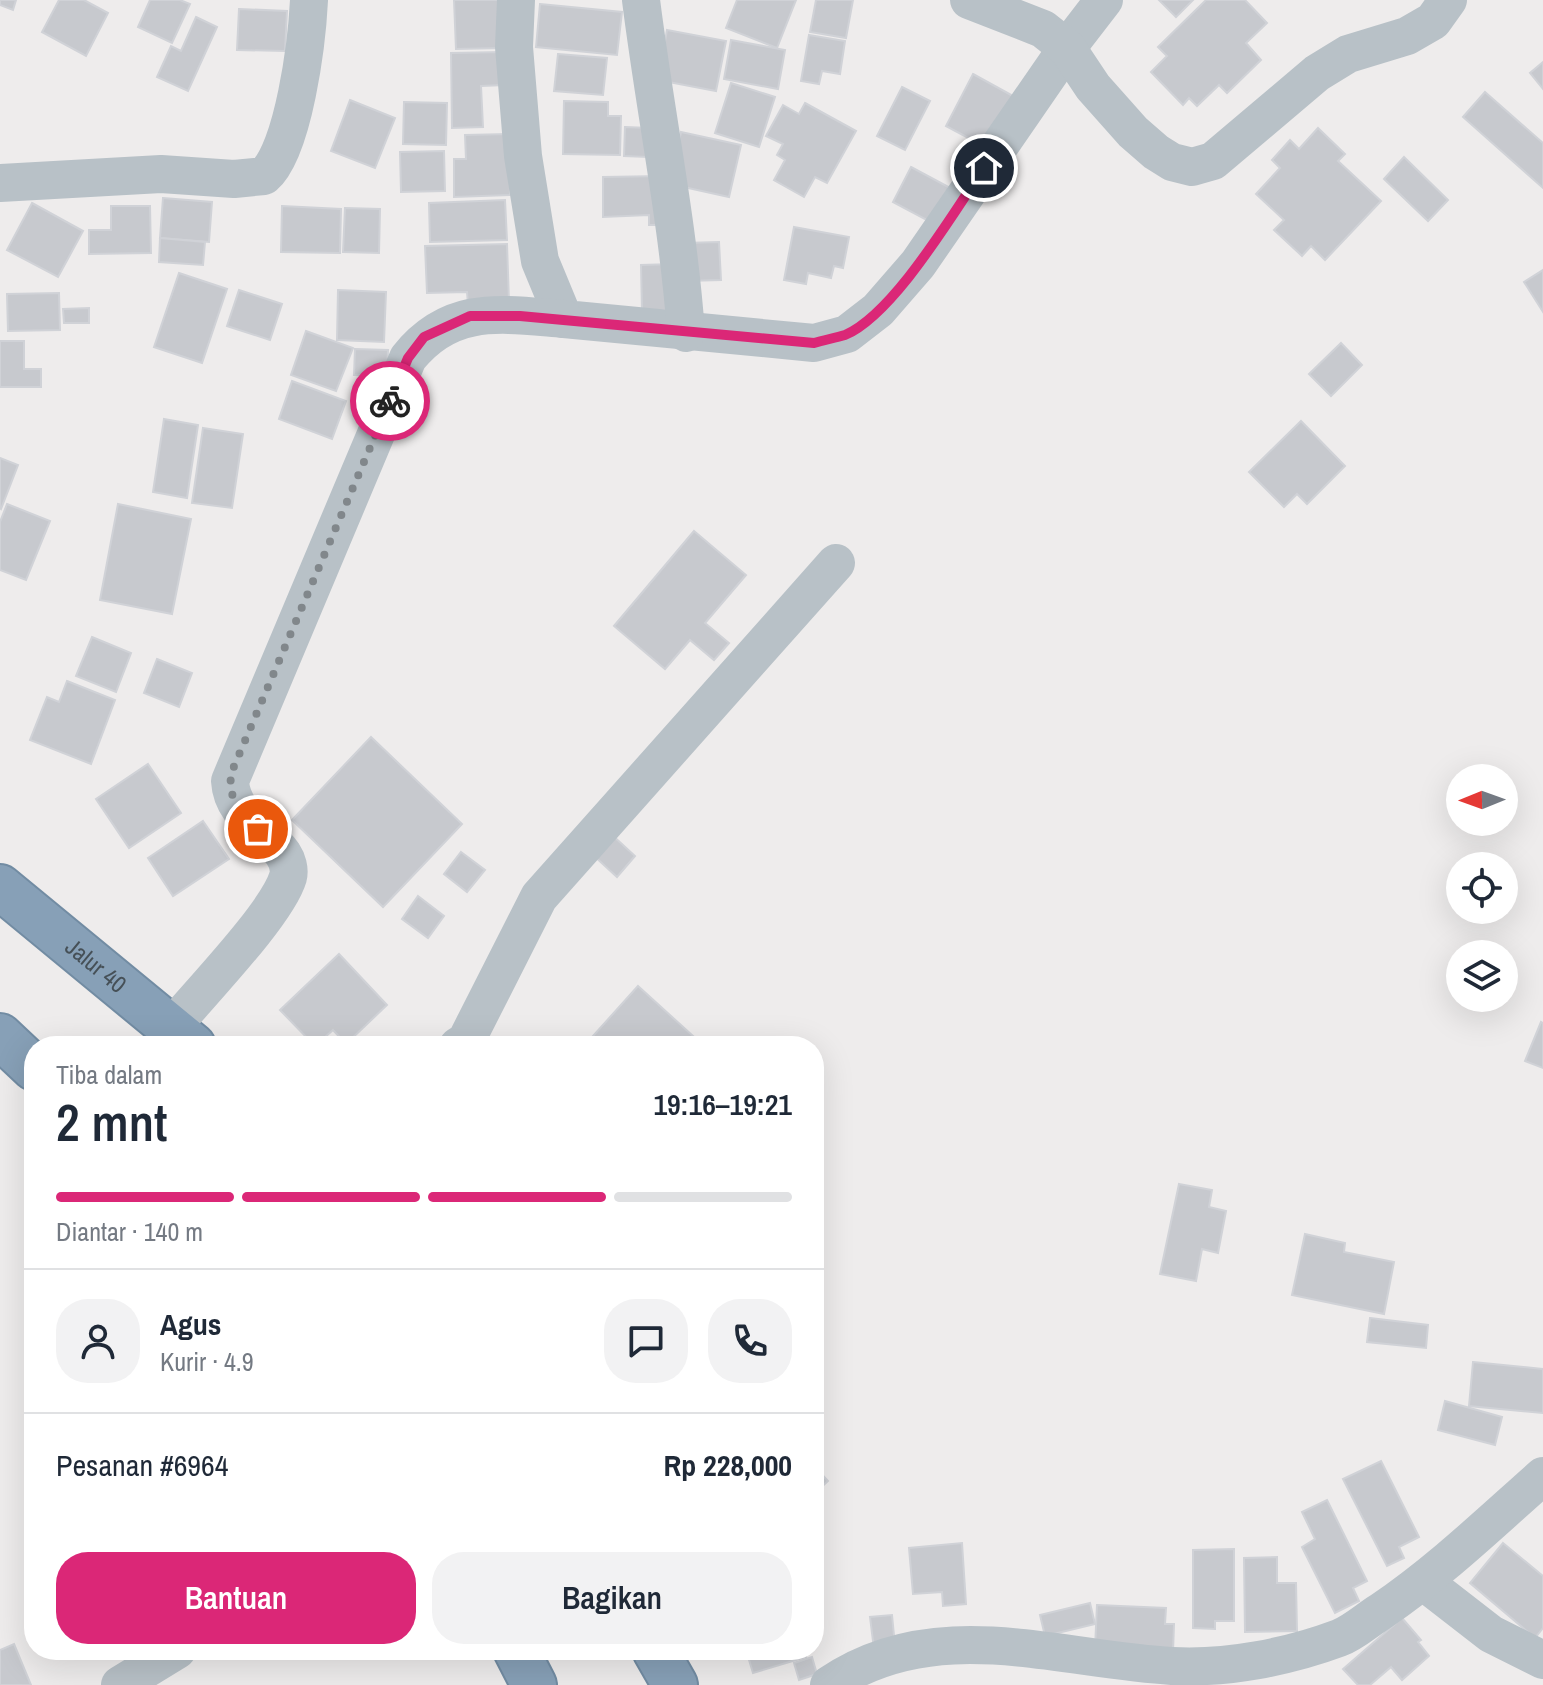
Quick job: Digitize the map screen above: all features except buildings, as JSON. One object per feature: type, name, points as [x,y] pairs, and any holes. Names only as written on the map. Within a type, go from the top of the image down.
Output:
[{"type":"highway","name":"Jalur 40","points":[[0,887],[181,1036]]},
{"type":"highway","points":[[0,1036],[24,1059]]},
{"type":"highway","points":[[521,1660],[534,1685]]},
{"type":"highway","points":[[661,1660],[675,1685]]},
{"type":"street","points":[[0,183],[161,174],[234,179],[264,176],[280,153],[299,84],[307,46],[309,0]]},
{"type":"street","points":[[516,0],[514,47],[523,156],[540,261],[564,319]]},
{"type":"street","points":[[641,0],[655,112],[680,244],[686,333]]},
{"type":"street","points":[[969,0],[1029,22],[1067,48],[1093,87],[1133,132],[1172,162],[1192,167],[1213,161],[1317,73],[1348,54],[1407,36],[1433,21],[1448,0]]},
{"type":"street","points":[[183,1036],[276,903],[288,875],[285,856],[241,813],[234,802],[230,781],[408,358],[424,337],[470,316],[499,314],[814,343],[847,334],[878,310],[918,264],[1067,48],[1104,0]]},
{"type":"street","points":[[469,1036],[539,897],[836,563]]},
{"type":"street","points":[[829,1685],[848,1672],[933,1645],[1022,1645],[1099,1659],[1175,1666],[1254,1661],[1342,1637],[1424,1582],[1543,1476]]},
{"type":"street","points":[[1424,1582],[1491,1634],[1543,1660]]},
{"type":"street","points":[[120,1685],[161,1660]]},
{"type":"way so far","points":[[258,829],[234,802],[230,791],[232,771],[346,511],[390,401]]},
{"type":"route","points":[[390,401],[408,358],[424,337],[470,316],[499,314],[564,319],[743,339],[814,343],[847,334],[878,310],[918,264],[984,168]]}]
